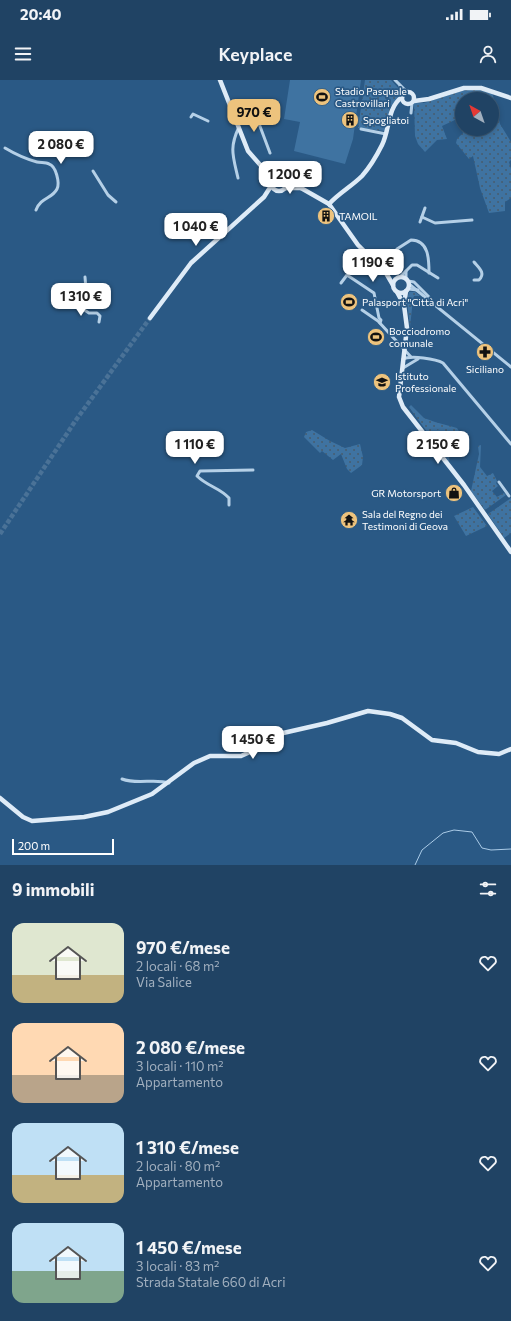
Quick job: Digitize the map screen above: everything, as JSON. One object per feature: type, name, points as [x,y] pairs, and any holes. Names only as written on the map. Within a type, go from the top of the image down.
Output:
[{"type":"main road","points":[[220,81],[248,151],[270,176],[271,185],[277,191]]},
{"type":"main road","points":[[329,204],[338,194],[361,177],[383,144],[393,106],[407,92],[429,99],[464,88],[480,88],[511,98]]},
{"type":"main road","points":[[411,103],[413,94]]},
{"type":"main road","points":[[402,98],[411,103]]},
{"type":"main road","points":[[411,103],[424,98]]},
{"type":"main road","points":[[266,172],[275,176],[282,175],[286,180],[329,204],[366,255],[386,273],[404,305]]},
{"type":"main road","points":[[264,197],[271,185],[272,179],[275,176]]},
{"type":"main road","points":[[285,188],[286,180]]},
{"type":"main road","points":[[150,318],[191,263],[264,197],[285,188],[304,189]]},
{"type":"main road","points":[[386,273],[408,281],[404,305],[407,328],[399,397],[403,407],[476,502],[511,552]]},
{"type":"main road","points":[[393,285],[399,278]]},
{"type":"main road","points":[[397,292],[402,293],[407,290]]},
{"type":"main road","points":[[0,798],[23,817],[32,821],[62,820],[108,812],[152,794],[169,783],[194,763],[210,756],[241,756],[256,748],[261,741],[270,736],[327,723],[368,710],[402,718],[432,740],[456,743],[478,752],[499,754],[511,749]]},
{"type":"street","points":[[395,80],[407,92]]},
{"type":"street","points":[[399,84],[402,98]]},
{"type":"street","points":[[242,102],[247,113]]},
{"type":"street","points":[[235,117],[252,111],[255,113],[270,153]]},
{"type":"street","points":[[191,117],[194,114],[208,121]]},
{"type":"street","points":[[238,178],[232,152],[232,141],[239,128]]},
{"type":"street","points":[[362,129],[386,134]]},
{"type":"street","points":[[6,148],[37,162],[47,163],[53,166],[57,179],[57,190],[54,194],[40,201],[36,210]]},
{"type":"street","points":[[93,171],[108,195],[116,202]]},
{"type":"street","points":[[420,222],[426,208]]},
{"type":"street","points":[[422,217],[435,223],[472,220]]},
{"type":"street","points":[[397,249],[411,240],[420,242],[424,246],[429,257],[429,273]]},
{"type":"street","points":[[474,262],[482,272],[482,275],[479,280],[474,280]]},
{"type":"street","points":[[399,278],[412,265],[418,265],[438,278]]},
{"type":"street","points":[[406,271],[408,281],[511,368]]},
{"type":"street","points":[[341,283],[346,275],[374,293],[379,318],[381,320],[380,323]]},
{"type":"street","points":[[85,277],[86,290],[90,297],[97,292],[100,286]]},
{"type":"street","points":[[408,281],[414,282],[419,286],[435,305]]},
{"type":"street","points":[[407,290],[419,291]]},
{"type":"street","points":[[75,304],[89,313],[97,313],[100,316],[99,322]]},
{"type":"street","points":[[362,310],[380,323],[400,347],[405,348],[411,357]]},
{"type":"street","points":[[404,359],[411,357],[418,359],[434,359],[443,363],[511,444]]},
{"type":"street","points":[[404,359],[410,362]]},
{"type":"street","points":[[402,368],[410,362],[418,359]]},
{"type":"street","points":[[229,505],[229,498],[223,492],[211,487],[197,476],[200,471],[253,470]]},
{"type":"street","points":[[499,482],[509,496]]},
{"type":"street","points":[[122,779],[139,782],[161,780],[169,783]]},
{"type":"shaded area","points":[[290,80],[361,80],[353,139],[345,164],[294,151],[300,122],[284,119]]},
{"type":"shaded area","points":[[365,80],[391,80],[400,90],[399,98],[391,106],[385,131],[358,128]]},
{"type":"shaded area","points":[[477,89],[492,92],[459,92]]},
{"type":"shaded area","points":[[455,93],[455,120],[442,126],[447,139],[437,140],[425,152],[418,144],[415,136],[414,103],[424,103]]},
{"type":"shaded area","points":[[499,120],[511,142],[511,160],[509,162],[511,169],[511,198],[505,202],[505,211],[489,213],[480,188],[473,156],[469,159],[456,143],[460,136],[499,136]]},
{"type":"shaded area","points":[[409,292],[415,292],[420,296],[414,296],[413,299],[410,327],[407,301]]},
{"type":"shaded area","points":[[411,405],[424,418],[457,428],[464,439],[450,451],[449,462],[409,407]]},
{"type":"shaded area","points":[[442,427],[455,444],[445,451],[432,434]]},
{"type":"shaded area","points":[[312,430],[345,448],[360,444],[363,457],[362,465],[351,473],[347,469],[341,454],[333,460],[322,451],[320,453],[304,437],[306,432]]},
{"type":"shaded area","points":[[481,445],[480,467],[487,476],[493,473],[497,481],[496,483],[498,486],[492,491],[497,497],[504,493],[506,495],[485,510],[471,491],[479,454],[478,446]]},
{"type":"shaded area","points":[[511,498],[511,533],[504,538],[488,514]]},
{"type":"shaded area","points":[[473,507],[487,526],[466,536],[454,516]]},
{"type":"waterway","points":[[415,865],[422,850],[443,833],[454,830],[472,832],[482,848],[491,850],[511,849]]},
{"type":"tunnel","points":[[0,534],[76,420],[150,318]]},
{"type":"place","name":"Stadio Pasquale Castrovillari","points":[[322,97]]},
{"type":"place","name":"Spogliatoi","points":[[350,120]]},
{"type":"place","name":"TAMOIL","points":[[326,216]]},
{"type":"place","name":"Palasport \"Città di Acri\"","points":[[349,302]]},
{"type":"place","name":"Bocciodromo comunale","points":[[376,337]]},
{"type":"place","name":"Siciliano","points":[[485,352]]},
{"type":"place","name":"Istituto Professionale","points":[[382,382]]},
{"type":"place","name":"GR Motorsport","points":[[454,493]]},
{"type":"place","name":"Sala del Regno dei Testimoni di Geova","points":[[349,520]]}]
